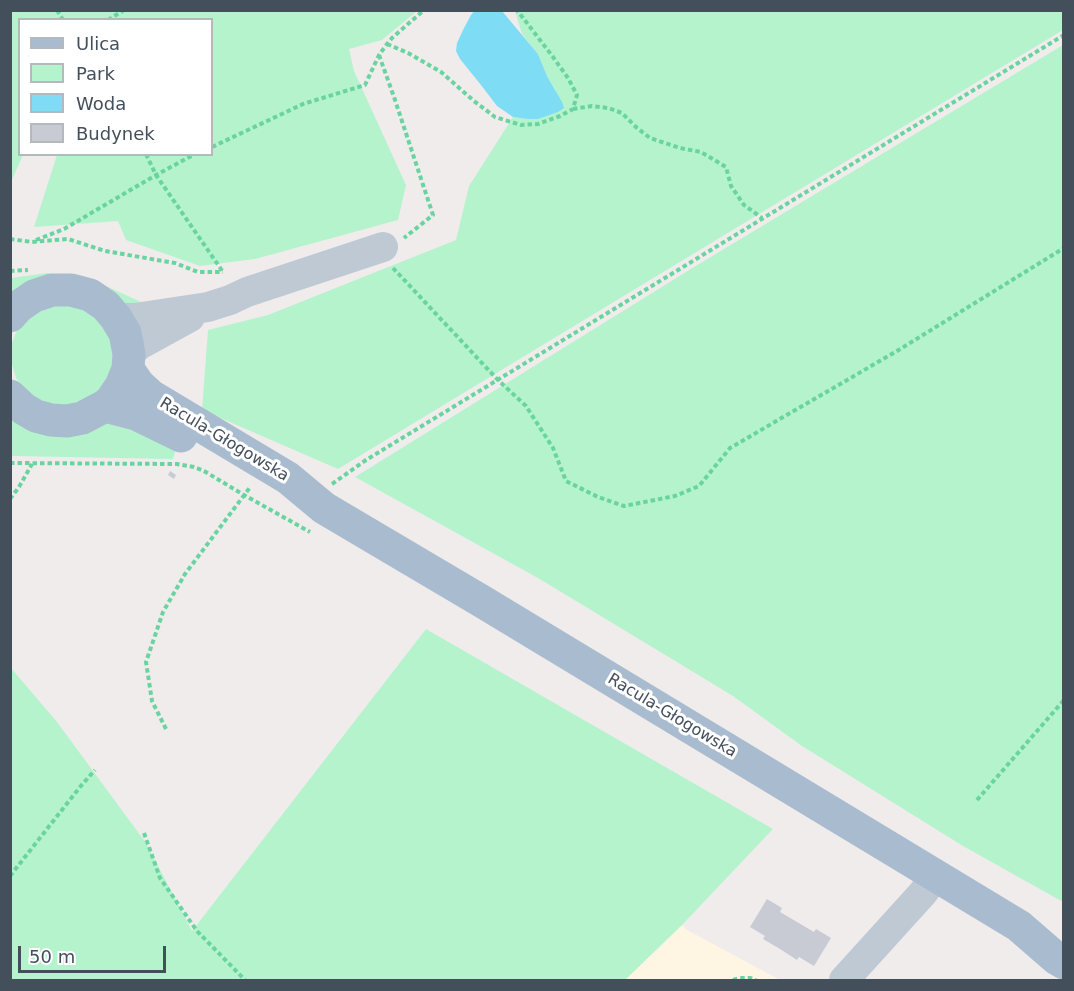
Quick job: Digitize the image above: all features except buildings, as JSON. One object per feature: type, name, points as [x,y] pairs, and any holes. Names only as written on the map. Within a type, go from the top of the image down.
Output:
[{"type":"main road","points":[[13,309],[34,296],[52,290],[71,290],[90,295],[106,306],[117,318],[125,333],[128,362],[121,386],[111,401],[82,418],[67,421],[51,420],[36,416],[15,405]]},
{"type":"main road","name":"Racula-Głogowska","points":[[128,362],[139,385],[151,396],[288,478],[318,503],[1019,926],[1064,963]]},
{"type":"main road","name":"Racula-Głogowska","points":[[105,406],[156,423],[251,487],[318,503]]},
{"type":"main road","name":"Racula-Głogowska","points":[[1019,926],[1064,940]]},
{"type":"street","points":[[117,318],[135,318],[208,307],[383,247]]},
{"type":"street","points":[[128,362],[139,345],[208,307]]},
{"type":"street","points":[[844,981],[936,876]]},
{"type":"path","points":[[111,18],[124,10]]},
{"type":"path","points":[[213,147],[303,104],[365,85],[379,55],[387,44],[424,10]]},
{"type":"path","points":[[517,10],[568,78],[577,94],[573,109]]},
{"type":"path","points":[[318,503],[366,460],[1064,35]]},
{"type":"path","points":[[387,44],[441,72],[495,117],[521,125],[538,124],[573,109],[592,106],[622,113],[650,138],[701,152],[726,166],[731,186],[744,205],[762,218]]},
{"type":"path","points":[[379,55],[433,215],[407,237],[383,247],[391,267],[526,406],[554,448],[566,481],[598,497],[624,506],[675,496],[699,486],[729,448],[897,351],[1064,248]]},
{"type":"path","points":[[147,156],[156,175],[223,272],[247,292]]},
{"type":"path","points":[[32,242],[64,229],[191,156]]},
{"type":"path","points":[[10,239],[32,242],[68,238],[105,252],[175,263],[198,272],[223,272]]},
{"type":"path","points":[[10,463],[177,464],[194,467],[251,487],[185,574],[163,612],[146,662],[152,701],[166,729]]},
{"type":"path","points":[[10,499],[33,463]]},
{"type":"path","points":[[976,800],[1064,700]]},
{"type":"path","points":[[10,876],[95,770]]},
{"type":"path","points":[[144,833],[160,878],[172,896],[197,932],[245,981]]},
{"type":"path","points":[[733,981],[750,978],[756,981]]},
{"type":"shaded area","points":[[682,925],[687,930],[780,980],[625,980]]},
{"type":"green space","points":[[11,10],[417,11],[382,40],[349,49],[354,71],[406,185],[398,220],[255,259],[200,266],[126,240],[118,221],[34,227],[57,156],[213,156],[213,18],[18,18],[18,156],[23,156],[11,182]]},
{"type":"green space","points":[[515,11],[1063,11],[1063,30],[338,469],[202,410],[208,330],[268,315],[456,240],[469,186],[513,117],[528,119],[556,91],[538,54],[522,34]]},
{"type":"green space","points":[[1063,45],[1063,902],[963,846],[802,746],[733,696],[538,578],[355,477],[694,267]]},
{"type":"green space","points":[[47,273],[91,279],[159,308],[11,295],[11,278]]},
{"type":"green space","points":[[53,304],[86,308],[110,331],[114,364],[98,393],[67,406],[41,402],[21,385],[16,378],[11,361],[12,343],[18,327],[24,320]]},
{"type":"green space","points":[[111,417],[177,444],[173,459],[11,456],[11,420]]},
{"type":"green space","points":[[426,629],[773,829],[682,925],[625,980],[11,980],[11,668],[57,722],[146,843],[192,931]]},
{"type":"water","points":[[475,10],[502,11],[538,54],[564,108],[538,119],[528,119],[513,117],[497,106],[456,51],[457,43]]}]
